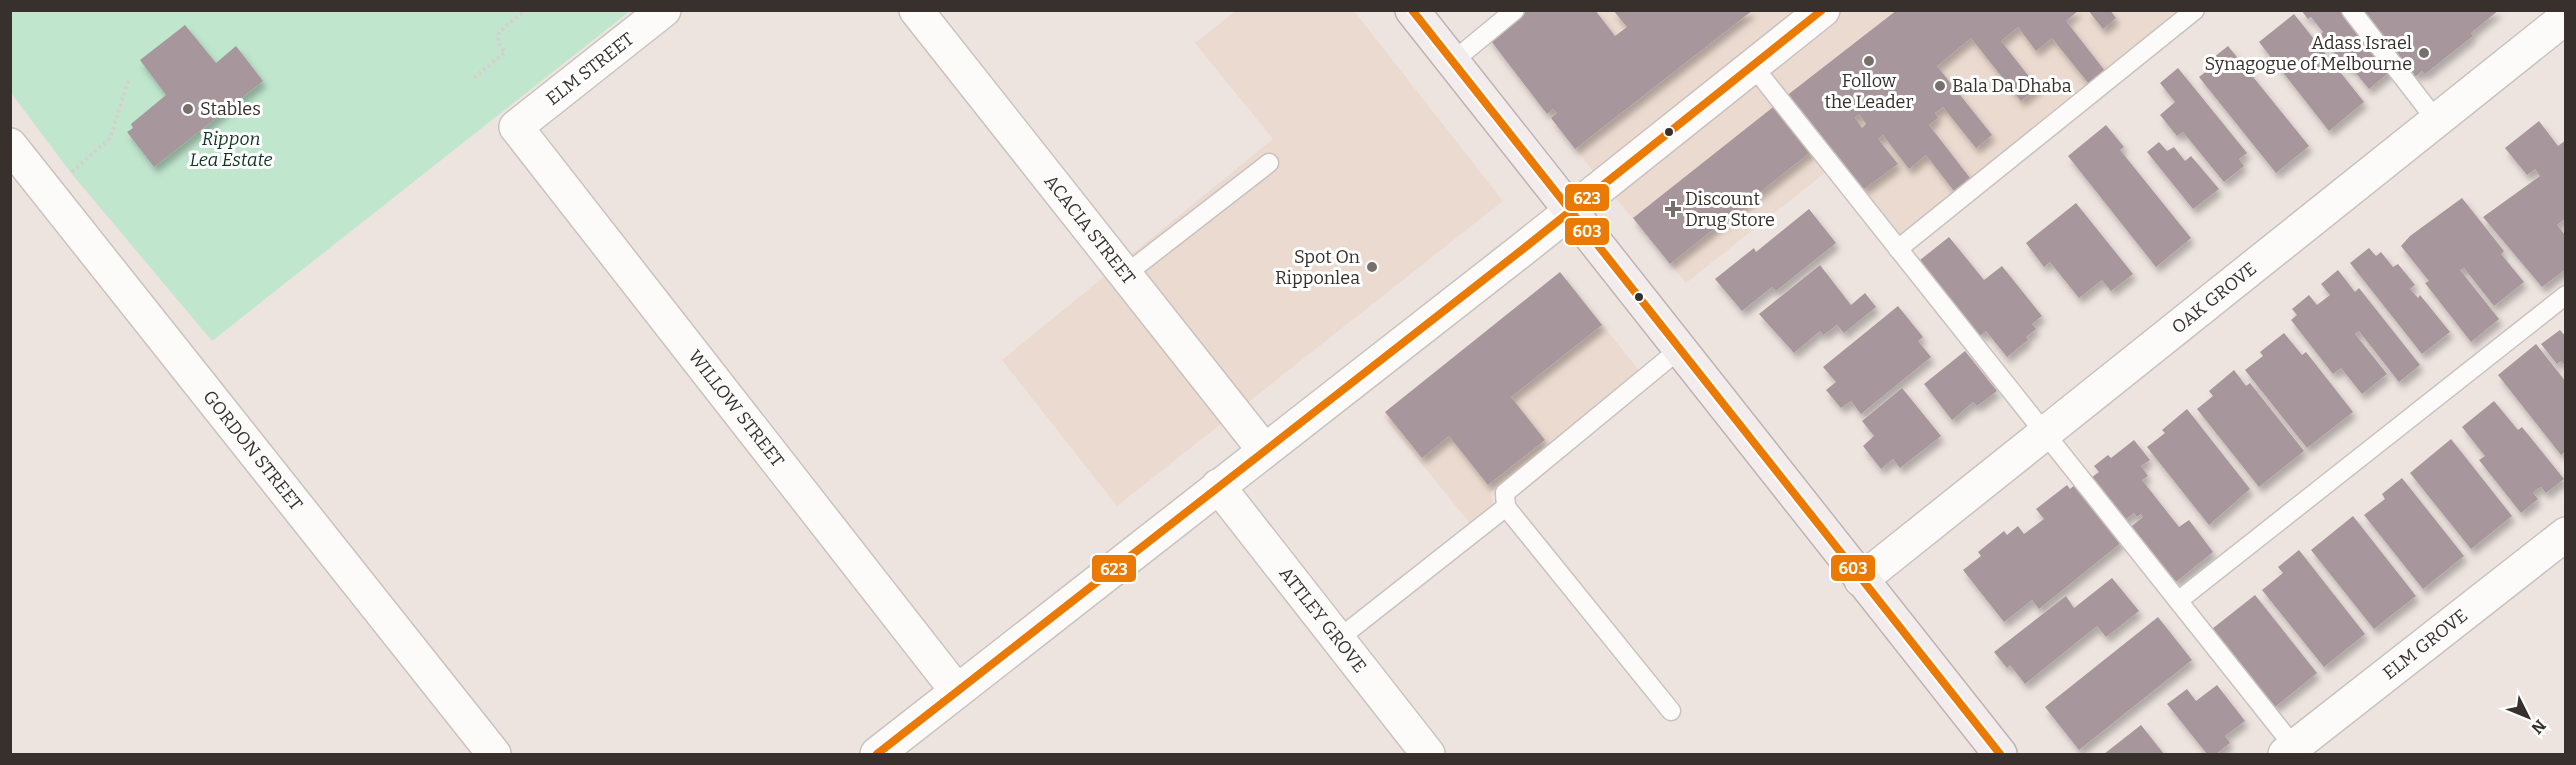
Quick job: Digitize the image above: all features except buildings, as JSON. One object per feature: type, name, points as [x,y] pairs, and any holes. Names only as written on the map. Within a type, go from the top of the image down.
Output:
[{"type":"main road","points":[[1412,10],[1570,212],[1682,348],[2000,754]]},
{"type":"street","name":"ELM STREET","points":[[516,127],[664,10]]},
{"type":"street","name":"ACACIA STREET","points":[[916,10],[1264,450]]},
{"type":"street","points":[[877,754],[1570,212],[1823,10]]},
{"type":"street","name":"OAK GROVE","points":[[1861,579],[2565,17]]},
{"type":"street","name":"WILLOW STREET","points":[[516,127],[957,691]]},
{"type":"street","name":"GORDON STREET","points":[[10,145],[494,754]]},
{"type":"street","name":"ATTLEY GROVE","points":[[1218,486],[1428,754]]},
{"type":"street","name":"ELM GROVE","points":[[2293,752],[2565,534]]},
{"type":"lane","points":[[1452,62],[1515,10]]},
{"type":"lane","points":[[1898,249],[2195,10]]},
{"type":"lane","points":[[2351,10],[2436,120]]},
{"type":"lane","points":[[1753,66],[2046,433],[2293,752]]},
{"type":"lane","points":[[1126,274],[1269,163]]},
{"type":"lane","points":[[2178,601],[2565,295]]},
{"type":"lane","points":[[1671,711],[1506,507],[1505,493],[1682,348]]},
{"type":"lane","points":[[1337,640],[1506,507]]},
{"type":"path","points":[[474,78],[505,52],[498,42],[499,32],[526,10]]},
{"type":"path","points":[[71,173],[110,138],[129,78]]},
{"type":"shaded area","points":[[1525,10],[2184,11],[1898,238],[1840,161],[1686,283],[1576,150],[1492,37]]},
{"type":"shaded area","points":[[1236,11],[1354,11],[1503,201],[1117,506],[1002,360],[1273,139],[1195,43]]},
{"type":"shaded area","points":[[1554,278],[1568,281],[1641,373],[1490,493],[1495,507],[1472,526],[1383,416]]},
{"type":"green space","name":"Rippon Lea Estate","points":[[11,11],[630,11],[212,341],[71,173],[11,93]]},
{"type":"transit line","name":"603","points":[[1412,10],[2000,754]]},
{"type":"transit line","name":"623","points":[[877,754],[1523,249],[1822,10]]},
{"type":"place","name":"Adass Israel Synagogue of Melbourne","points":[[2424,53]]},
{"type":"place","name":"Follow the Leader","points":[[1869,61]]},
{"type":"place","name":"Bala Da Dhaba","points":[[1940,86]]},
{"type":"place","name":"Stables","points":[[188,109]]},
{"type":"place","name":"Discount Drug Store","points":[[1673,209]]},
{"type":"place","name":"Spot On Ripponlea","points":[[1372,267]]}]
